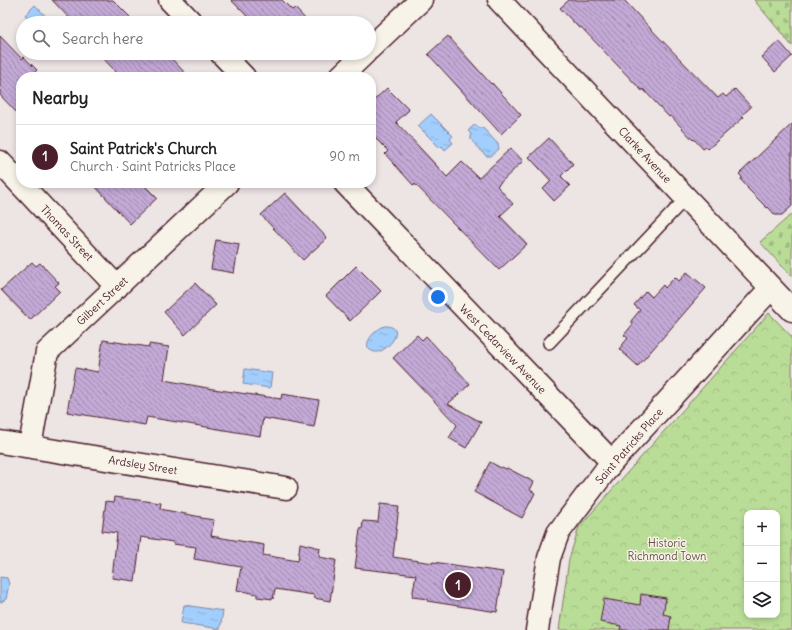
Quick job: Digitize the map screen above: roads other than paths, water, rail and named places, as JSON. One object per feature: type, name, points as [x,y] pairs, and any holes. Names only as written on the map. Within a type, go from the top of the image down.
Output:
[{"type":"street","points":[[170,0],[185,16]]},
{"type":"street","points":[[376,43],[422,0]]},
{"type":"street","name":"Clarke Avenue","points":[[499,0],[792,310]]},
{"type":"street","points":[[228,60],[239,72]]},
{"type":"street","points":[[345,72],[358,60]]},
{"type":"street","name":"Thomas Street","points":[[0,162],[16,179]]},
{"type":"street","name":"Thomas Street","points":[[24,188],[117,287]]},
{"type":"street","name":"Gilbert Street","points":[[30,446],[47,352],[222,188]]},
{"type":"street","name":"West Cedarview Avenue","points":[[350,188],[612,462]]},
{"type":"street","name":"Saint Patricks Place","points":[[537,630],[549,558],[558,533],[612,462],[771,288]]},
{"type":"street","name":"Ardsley Street","points":[[0,442],[286,488]]},
{"type":"lane","points":[[549,344],[686,198]]},
{"type":"water","points":[[35,5],[45,16],[26,16],[25,15]]},
{"type":"water","points":[[431,114],[453,136],[450,139],[453,143],[445,150],[442,146],[440,148],[418,126]]},
{"type":"water","points":[[475,124],[479,128],[483,128],[498,144],[499,149],[491,156],[486,156],[471,140],[471,134],[468,131]]},
{"type":"water","points":[[385,326],[392,327],[395,330],[393,340],[385,349],[375,352],[370,350],[368,343],[370,338],[377,330]]},
{"type":"water","points":[[245,369],[272,373],[270,388],[243,384]]},
{"type":"water","points":[[0,577],[7,578],[9,584],[6,599],[1,602],[0,602]]},
{"type":"water","points":[[184,605],[223,611],[220,629],[181,623]]},
{"type":"place","name":"Saint Patrick's Church","points":[[458,585]]},
{"type":"park label","name":"Historic Richmond Town","points":[[667,549]]}]
